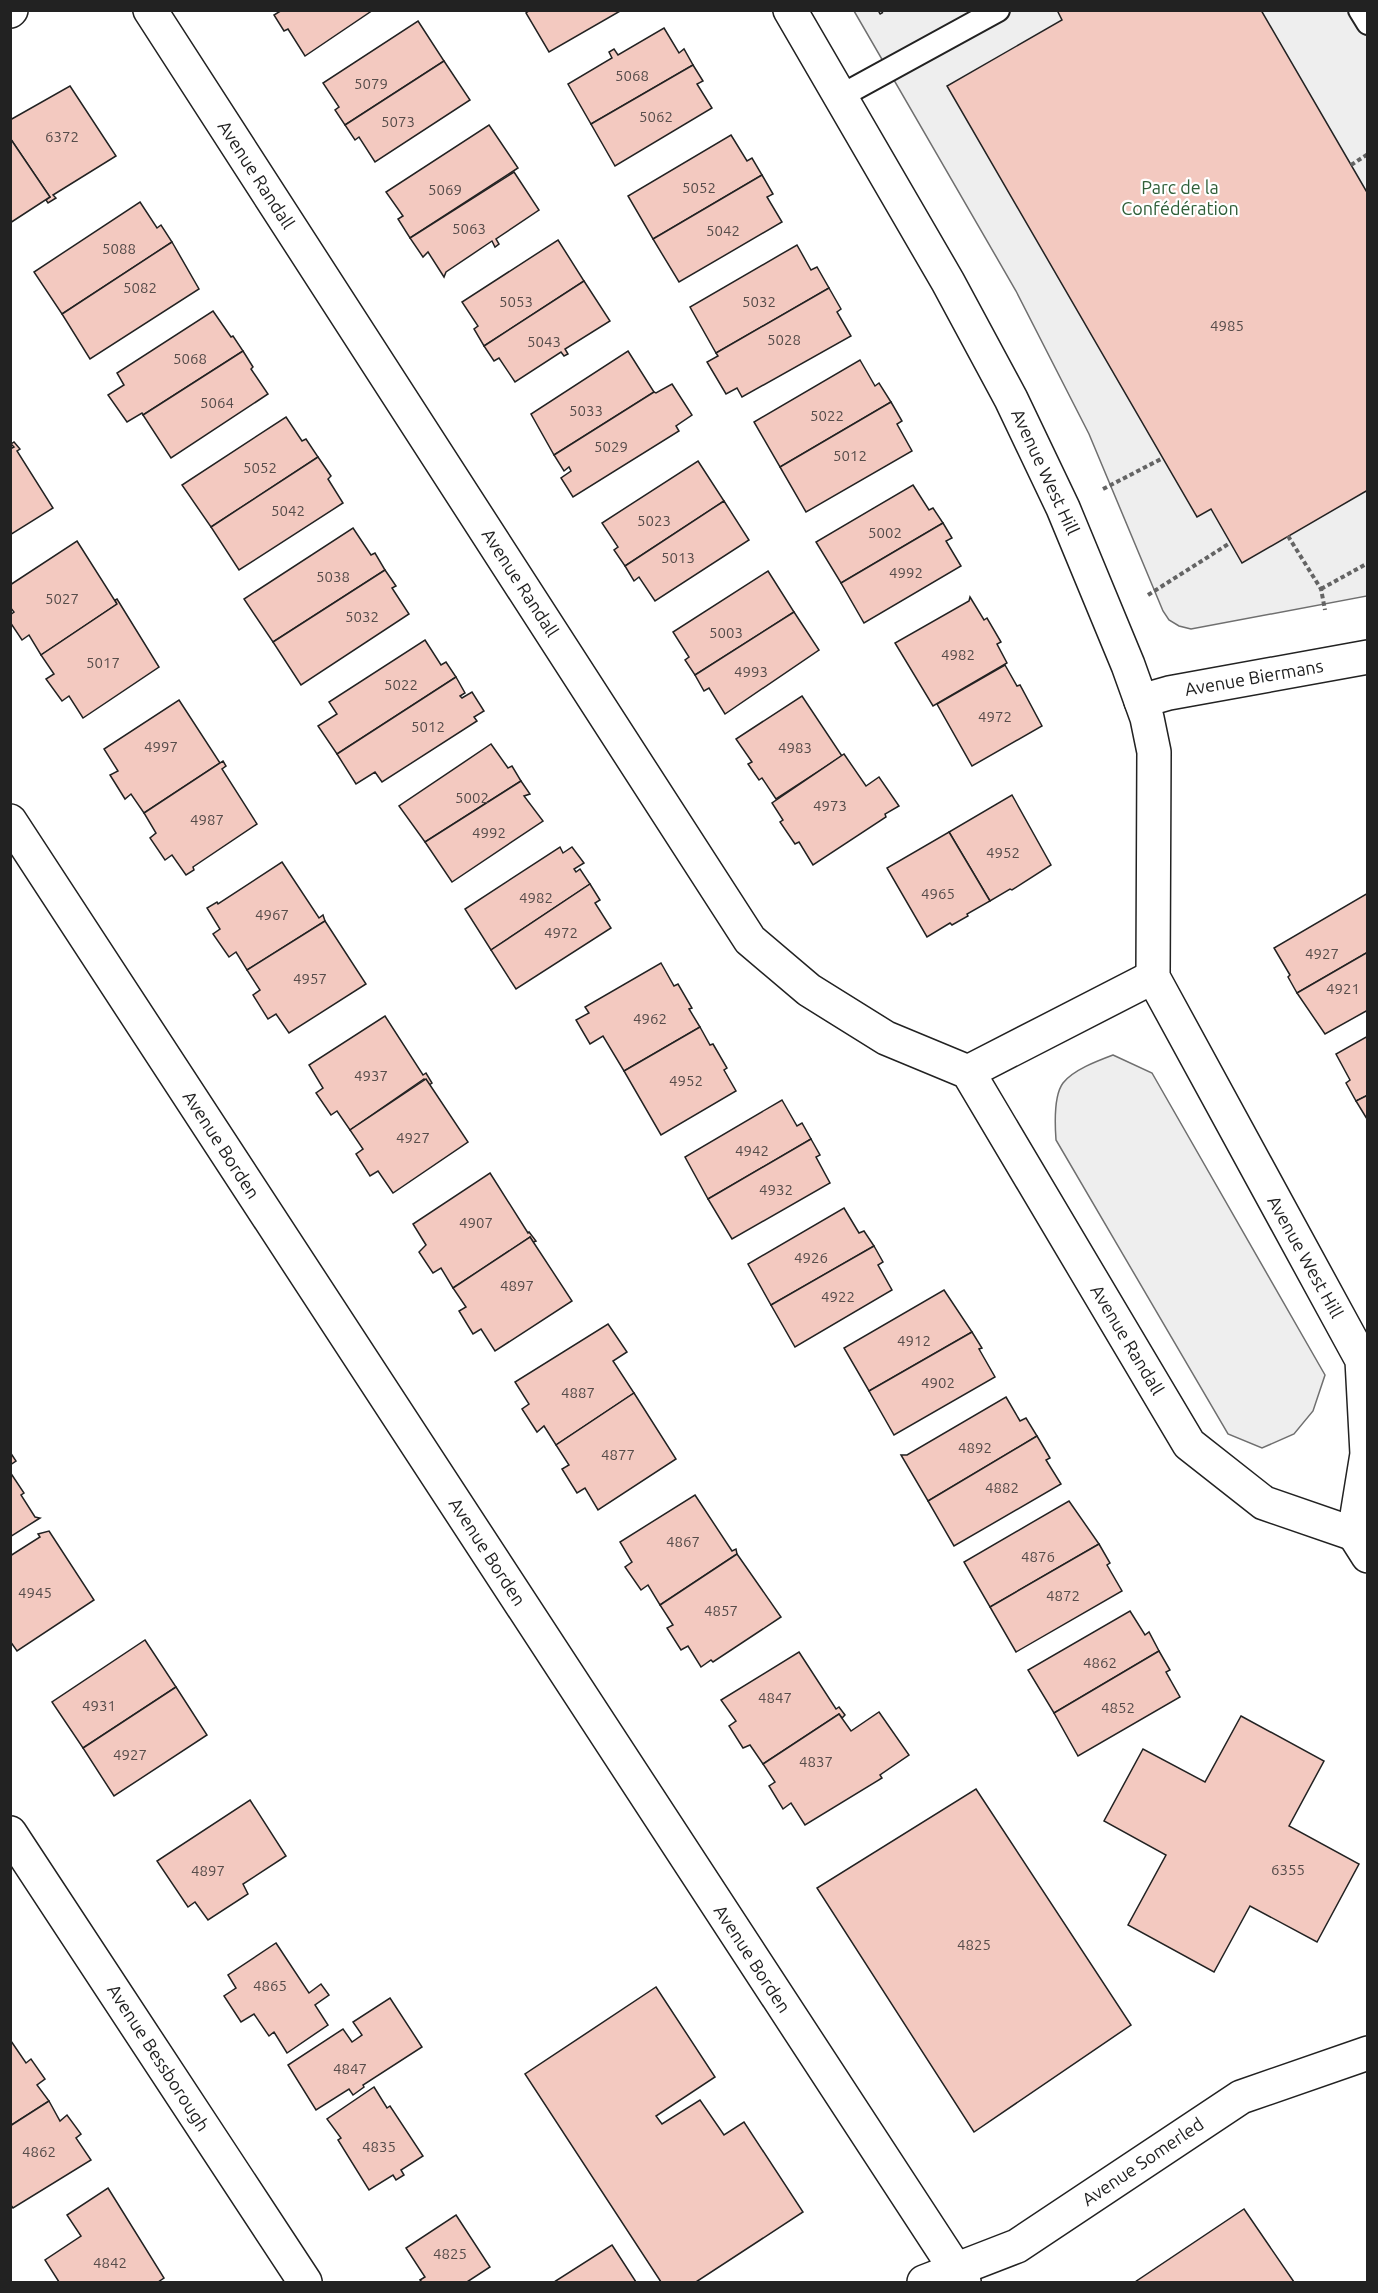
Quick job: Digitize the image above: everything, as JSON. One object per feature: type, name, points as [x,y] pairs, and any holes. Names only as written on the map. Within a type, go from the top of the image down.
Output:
[{"type":"street","name":"Avenue Randall","points":[[150,10],[750,940],[809,990],[886,1038],[968,1072],[1189,1444],[1264,1503],[1361,1545]]},
{"type":"street","name":"Avenue West Hill","points":[[790,10],[948,282],[1011,399],[1063,508],[1128,665],[1141,701],[1154,752],[1153,977],[1362,1360],[1367,1454],[1361,1545]]},
{"type":"street","name":"Avenue Biermans","points":[[1141,701],[1169,693],[1368,657]]},
{"type":"street","name":"Avenue Borden","points":[[10,821],[959,2276]]},
{"type":"street","points":[[968,1072],[1153,977]]},
{"type":"street","name":"Avenue Bessborough","points":[[10,1833],[305,2283]]},
{"type":"street","name":"Avenue Somerled","points":[[924,2283],[959,2276],[1017,2246],[1241,2097],[1368,2053]]},
{"type":"lane","points":[[841,96],[998,10]]},
{"type":"lane","points":[[1360,10],[1368,22]]},
{"type":"path","points":[[1351,165],[1368,154]]},
{"type":"path","points":[[1103,489],[1163,458]]},
{"type":"path","points":[[1288,536],[1321,589],[1326,610]]},
{"type":"path","points":[[1148,595],[1230,543]]},
{"type":"path","points":[[1321,589],[1368,563]]},
{"type":"green space","name":"Parc de la Confédération","points":[[854,11],[1367,11],[1367,596],[1191,629],[1169,620],[1163,611],[1089,434],[1016,291]]},
{"type":"green space","points":[[1113,1055],[1152,1073],[1325,1375],[1313,1411],[1294,1434],[1262,1448],[1228,1434],[1056,1140],[1055,1119],[1058,1095],[1063,1083],[1079,1070]]},
{"type":"building","points":[[282,10],[373,10],[305,56],[288,29],[284,31],[274,15]]},
{"type":"building","points":[[530,10],[622,10],[549,52],[526,13]]},
{"type":"building","name":"Parc de la Confédération","points":[[1057,10],[1261,10],[1368,194],[1368,490],[1242,563],[1211,509],[1197,517],[947,86],[1062,20]]},
{"type":"building","points":[[418,21],[444,61],[345,125],[335,110],[339,107],[323,83]]},
{"type":"building","points":[[664,28],[679,53],[684,49],[693,65],[591,124],[568,84],[612,58],[609,52],[614,49],[618,55]]},
{"type":"building","points":[[444,61],[470,100],[375,162],[359,137],[355,140],[345,125]]},
{"type":"building","points":[[693,65],[703,81],[697,84],[712,108],[615,166],[591,124]]},
{"type":"building","points":[[70,86],[116,156],[53,195],[56,198],[48,203],[46,200],[50,197],[10,138],[10,120]]},
{"type":"building","points":[[489,125],[518,168],[410,238],[398,219],[403,216],[386,192]]},
{"type":"building","points":[[731,135],[747,161],[752,158],[762,175],[653,239],[628,196]]},
{"type":"building","points":[[10,138],[50,197],[10,223]]},
{"type":"building","points":[[514,172],[539,210],[496,239],[499,244],[495,247],[492,241],[446,272],[444,277],[428,252],[423,257],[410,238]]},
{"type":"building","points":[[762,175],[773,194],[767,197],[782,222],[679,282],[653,239]]},
{"type":"building","points":[[140,202],[157,228],[161,225],[172,242],[62,314],[34,272]]},
{"type":"building","points":[[558,240],[584,281],[484,346],[474,329],[478,326],[462,302]]},
{"type":"building","points":[[172,242],[199,289],[90,359],[62,314]]},
{"type":"building","points":[[797,245],[811,270],[817,267],[829,288],[716,353],[690,307]]},
{"type":"building","points":[[584,281],[610,321],[565,349],[568,354],[564,356],[561,352],[515,382],[499,358],[494,361],[484,346]]},
{"type":"building","points":[[829,288],[841,309],[837,312],[851,336],[742,397],[737,388],[726,394],[707,362],[718,356],[716,353]]},
{"type":"building","points":[[213,311],[243,351],[143,415],[142,413],[127,422],[108,395],[124,385],[117,373]]},
{"type":"building","points":[[243,351],[253,367],[251,369],[268,394],[171,458],[143,415]]},
{"type":"building","points":[[628,351],[654,392],[554,455],[531,414]]},
{"type":"building","points":[[860,360],[875,386],[879,383],[891,402],[780,467],[754,422]]},
{"type":"building","points":[[672,384],[692,415],[676,426],[679,431],[573,497],[561,478],[571,471],[569,467],[564,471],[554,455],[654,392]]},
{"type":"building","points":[[891,402],[902,421],[897,424],[912,451],[806,512],[780,467]]},
{"type":"building","points":[[286,417],[302,441],[306,439],[318,457],[211,527],[182,485]]},
{"type":"building","points":[[14,442],[20,449],[17,451],[53,508],[10,535],[10,449],[14,447],[11,444]]},
{"type":"building","points":[[318,457],[331,476],[328,479],[343,503],[239,570],[211,527]]},
{"type":"building","points":[[698,461],[724,501],[625,566],[614,550],[618,547],[602,523]]},
{"type":"building","points":[[913,485],[929,510],[933,508],[943,523],[841,583],[816,542]]},
{"type":"building","points":[[724,501],[749,540],[655,601],[639,577],[634,581],[625,566]]},
{"type":"building","points":[[943,523],[952,538],[946,541],[961,566],[864,623],[841,583]]},
{"type":"building","points":[[353,528],[371,555],[375,553],[385,570],[273,642],[244,599]]},
{"type":"building","points":[[77,541],[117,604],[41,655],[29,635],[22,640],[10,622],[10,615],[14,612],[10,607],[10,585]]},
{"type":"building","points":[[385,570],[396,586],[392,588],[409,614],[301,685],[273,642]]},
{"type":"building","points":[[768,571],[794,612],[695,675],[685,660],[689,657],[673,632]]},
{"type":"building","points":[[970,597],[984,620],[987,618],[1001,642],[997,644],[1007,663],[933,706],[895,643],[969,601]]},
{"type":"building","points":[[117,599],[159,667],[83,718],[69,696],[62,701],[46,679],[54,674],[41,655],[117,604],[115,600]]},
{"type":"building","points":[[794,612],[819,650],[725,714],[709,688],[704,691],[695,675]]},
{"type":"building","points":[[425,640],[441,665],[446,662],[456,677],[337,754],[318,726],[337,714],[329,702]]},
{"type":"building","points":[[1005,665],[1017,686],[1020,685],[1042,726],[972,766],[937,704]]},
{"type":"building","points":[[456,677],[465,693],[460,696],[462,698],[472,692],[484,711],[474,717],[477,721],[382,782],[375,772],[356,784],[337,754]]},
{"type":"building","points":[[802,696],[842,756],[776,799],[762,778],[759,780],[748,764],[752,762],[736,739]]},
{"type":"building","points":[[179,700],[220,763],[144,813],[131,794],[125,799],[110,775],[118,771],[104,749]]},
{"type":"building","points":[[491,744],[508,768],[512,766],[521,781],[425,842],[399,806]]},
{"type":"building","points":[[844,754],[866,786],[879,777],[899,806],[813,865],[799,842],[795,844],[780,822],[783,820],[772,803]]},
{"type":"building","points":[[223,761],[226,766],[222,769],[257,824],[193,867],[194,870],[186,875],[172,855],[165,860],[150,838],[156,833],[144,813]]},
{"type":"building","points":[[521,781],[530,794],[524,796],[543,821],[452,882],[425,842]]},
{"type":"building","points":[[1012,795],[1051,865],[990,901],[949,832]]},
{"type":"building","points":[[949,832],[990,901],[967,914],[968,916],[952,925],[950,923],[927,937],[887,868]]},
{"type":"building","points":[[560,847],[563,853],[572,847],[584,863],[574,869],[576,872],[580,869],[590,884],[491,950],[465,909]]},
{"type":"building","points":[[282,862],[319,918],[323,915],[325,921],[247,970],[236,952],[229,957],[213,934],[220,929],[207,908],[217,902],[218,904]]},
{"type":"building","points":[[590,884],[600,900],[595,903],[611,928],[516,989],[491,950]]},
{"type":"building","points":[[1368,893],[1368,952],[1297,993],[1288,977],[1290,975],[1274,948]]},
{"type":"building","points":[[325,921],[366,984],[289,1033],[276,1014],[268,1019],[253,995],[260,990],[247,970]]},
{"type":"building","points":[[1368,952],[1368,1010],[1325,1034],[1297,993]]},
{"type":"building","points":[[661,963],[674,986],[678,984],[700,1027],[624,1071],[603,1036],[590,1044],[576,1020],[589,1013],[585,1007]]},
{"type":"building","points":[[385,1016],[423,1075],[426,1073],[432,1083],[429,1085],[424,1079],[350,1130],[337,1111],[331,1115],[316,1093],[323,1088],[309,1065]]},
{"type":"building","points":[[700,1027],[727,1068],[724,1070],[736,1091],[661,1135],[624,1071]]},
{"type":"building","points":[[1368,1036],[1368,1095],[1356,1101],[1346,1083],[1350,1080],[1336,1054]]},
{"type":"building","points":[[426,1079],[468,1142],[393,1193],[378,1171],[370,1176],[356,1154],[363,1149],[350,1130]]},
{"type":"building","points":[[1368,1095],[1368,1118],[1367,1119],[1356,1101]]},
{"type":"building","points":[[782,1100],[797,1126],[802,1123],[811,1139],[708,1199],[685,1157]]},
{"type":"building","points":[[811,1139],[820,1155],[816,1157],[830,1183],[732,1239],[708,1199]]},
{"type":"building","points":[[490,1173],[528,1233],[536,1241],[533,1242],[530,1237],[453,1288],[441,1268],[433,1273],[419,1252],[426,1245],[413,1224]]},
{"type":"building","points":[[844,1208],[859,1233],[864,1231],[874,1246],[771,1305],[748,1264]]},
{"type":"building","points":[[530,1237],[572,1301],[495,1351],[481,1329],[473,1334],[459,1311],[466,1307],[453,1288]]},
{"type":"building","points":[[874,1246],[883,1262],[878,1265],[892,1290],[795,1347],[771,1305]]},
{"type":"building","points":[[944,1290],[972,1332],[869,1391],[844,1348]]},
{"type":"building","points":[[608,1324],[627,1352],[613,1361],[634,1393],[556,1445],[544,1426],[537,1432],[522,1409],[529,1404],[515,1382]]},
{"type":"building","points":[[972,1332],[995,1377],[894,1435],[869,1391]]},
{"type":"building","points":[[634,1393],[676,1459],[598,1510],[585,1488],[577,1493],[562,1469],[569,1465],[556,1445]]},
{"type":"building","points":[[1006,1397],[1020,1421],[1026,1418],[1037,1436],[928,1501],[901,1455],[907,1455]]},
{"type":"building","points":[[1037,1436],[1050,1458],[1046,1460],[1061,1484],[954,1546],[928,1501]]},
{"type":"building","points":[[10,1452],[16,1461],[10,1465]]},
{"type":"building","points":[[10,1472],[24,1493],[21,1495],[35,1517],[40,1518],[10,1537]]},
{"type":"building","points":[[695,1495],[732,1551],[736,1549],[737,1554],[660,1605],[648,1585],[641,1590],[625,1567],[632,1562],[620,1542]]},
{"type":"building","points":[[1069,1501],[1099,1544],[990,1607],[964,1562]]},
{"type":"building","points":[[49,1531],[94,1600],[17,1651],[10,1641],[10,1556],[40,1537],[38,1534]]},
{"type":"building","points":[[1099,1544],[1110,1563],[1107,1565],[1122,1591],[1016,1652],[990,1607]]},
{"type":"building","points":[[737,1554],[781,1617],[713,1662],[711,1660],[701,1667],[688,1646],[681,1650],[667,1628],[673,1625],[660,1605]]},
{"type":"building","points":[[1130,1611],[1145,1635],[1149,1632],[1159,1651],[1054,1713],[1028,1670]]},
{"type":"building","points":[[145,1640],[176,1687],[83,1748],[52,1702]]},
{"type":"building","points":[[1159,1651],[1170,1670],[1166,1672],[1180,1697],[1078,1756],[1054,1713]]},
{"type":"building","points":[[799,1652],[836,1709],[839,1707],[845,1715],[842,1718],[839,1714],[763,1764],[750,1745],[743,1748],[729,1726],[736,1721],[721,1700]]},
{"type":"building","points":[[176,1687],[207,1735],[114,1796],[83,1748]]},
{"type":"building","points":[[879,1712],[909,1755],[880,1775],[882,1778],[805,1825],[791,1803],[783,1809],[769,1786],[775,1782],[763,1764],[839,1714],[851,1731]]},
{"type":"building","points":[[1241,1716],[1324,1761],[1289,1826],[1359,1864],[1317,1942],[1250,1906],[1214,1972],[1128,1925],[1166,1855],[1104,1821],[1143,1749],[1205,1782]]},
{"type":"building","points":[[976,1789],[1131,2025],[974,2132],[817,1888]]},
{"type":"building","points":[[250,1800],[286,1856],[243,1884],[248,1894],[208,1920],[195,1902],[188,1907],[157,1861]]},
{"type":"building","points":[[276,1943],[309,1993],[321,1984],[329,1995],[315,2005],[328,2025],[287,2053],[274,2032],[269,2036],[254,2014],[241,2022],[224,1996],[236,1988],[228,1975]]},
{"type":"building","points":[[656,1987],[715,2077],[656,2116],[662,2124],[700,2100],[724,2135],[744,2122],[803,2212],[696,2282],[661,2282],[525,2074]]},
{"type":"building","points":[[390,1998],[422,2047],[363,2085],[364,2087],[353,2095],[349,2089],[316,2110],[288,2065],[343,2029],[352,2042],[362,2035],[353,2022]]},
{"type":"building","points":[[11,2041],[26,2063],[31,2059],[45,2079],[37,2085],[49,2101],[10,2126]]},
{"type":"building","points":[[374,2087],[387,2108],[390,2106],[423,2156],[401,2170],[404,2175],[396,2180],[393,2175],[369,2190],[338,2140],[341,2138],[327,2119]]},
{"type":"building","points":[[49,2101],[60,2121],[67,2115],[81,2134],[76,2138],[91,2160],[13,2208],[10,2204],[10,2126]]},
{"type":"building","points":[[108,2188],[164,2278],[158,2282],[59,2282],[45,2260],[81,2236],[67,2215]]},
{"type":"building","points":[[1244,2209],[1294,2282],[1135,2282]]},
{"type":"building","points":[[456,2215],[490,2267],[467,2282],[422,2282],[420,2280],[425,2277],[406,2248]]},
{"type":"building","points":[[612,2245],[636,2282],[554,2282]]},
{"type":"fence","points":[[878,10],[880,14],[887,10]]}]
